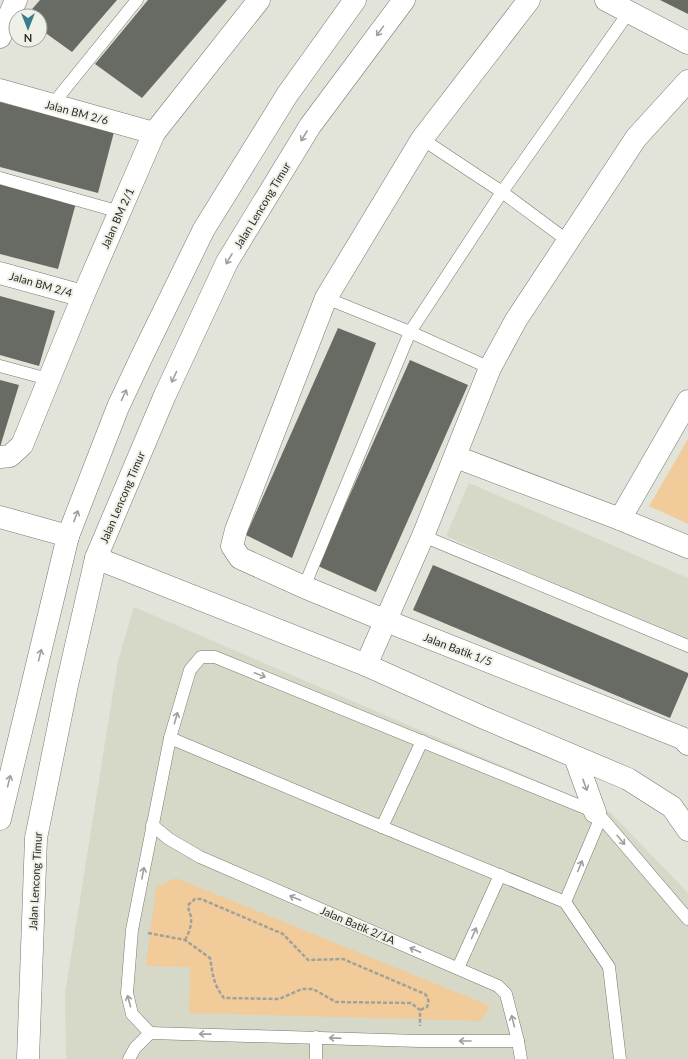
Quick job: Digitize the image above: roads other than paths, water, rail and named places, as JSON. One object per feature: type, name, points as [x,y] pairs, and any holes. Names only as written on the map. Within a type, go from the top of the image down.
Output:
[{"type":"main road","points":[[0,37],[16,0]]},
{"type":"main road","name":"Jalan BM 2/1","points":[[5,456],[22,445],[83,296],[154,133],[259,0]]},
{"type":"main road","points":[[0,819],[68,536],[118,407],[204,229],[287,95],[355,0]]},
{"type":"main road","name":"Jalan Lencong Timur","points":[[28,1059],[36,838],[67,685],[96,558],[165,395],[227,262],[310,126],[404,0]]},
{"type":"main road","points":[[326,298],[422,139],[529,0]]},
{"type":"main road","points":[[606,0],[688,43]]},
{"type":"main road","points":[[366,665],[384,620],[423,536],[456,457],[490,368],[516,320],[636,138],[688,81]]},
{"type":"main road","name":"Jalan BM 2/6","points":[[0,90],[154,133]]},
{"type":"main road","name":"Jalan BM 2/4","points":[[0,273],[83,296]]},
{"type":"main road","name":"Jalan Batik 1/5","points":[[326,298],[236,530],[232,546],[240,558],[304,587],[384,620],[686,736]]},
{"type":"main road","points":[[620,518],[688,401]]},
{"type":"main road","points":[[456,457],[620,518],[688,547]]},
{"type":"main road","points":[[0,517],[68,536]]},
{"type":"main road","points":[[96,558],[366,665],[628,779],[672,808],[688,830]]},
{"type":"main road","points":[[575,757],[598,814]]},
{"type":"lane","points":[[52,105],[137,0]]},
{"type":"lane","points":[[304,587],[410,332],[502,192],[629,12]]},
{"type":"lane","points":[[422,139],[502,192],[568,241]]},
{"type":"lane","points":[[0,178],[120,212]]},
{"type":"lane","points":[[326,298],[410,332],[490,368]]},
{"type":"lane","points":[[0,366],[48,379]]},
{"type":"lane","points":[[423,536],[688,646]]},
{"type":"lane","points":[[518,1042],[419,1041],[150,1033],[132,1014],[127,993],[132,930],[152,825],[170,738],[190,670],[201,657],[215,657],[598,814],[688,919]]},
{"type":"lane","points":[[170,738],[565,902],[609,967],[620,1059]]},
{"type":"lane","points":[[382,827],[422,741]]},
{"type":"lane","points":[[565,902],[598,814]]},
{"type":"lane","name":"Jalan Batik 2/1A","points":[[152,825],[168,839],[200,858],[498,986],[506,994],[521,1059]]},
{"type":"lane","points":[[458,968],[500,875]]},
{"type":"lane","points":[[128,1059],[135,1048],[150,1033]]},
{"type":"lane","points":[[316,1037],[316,1059]]}]
